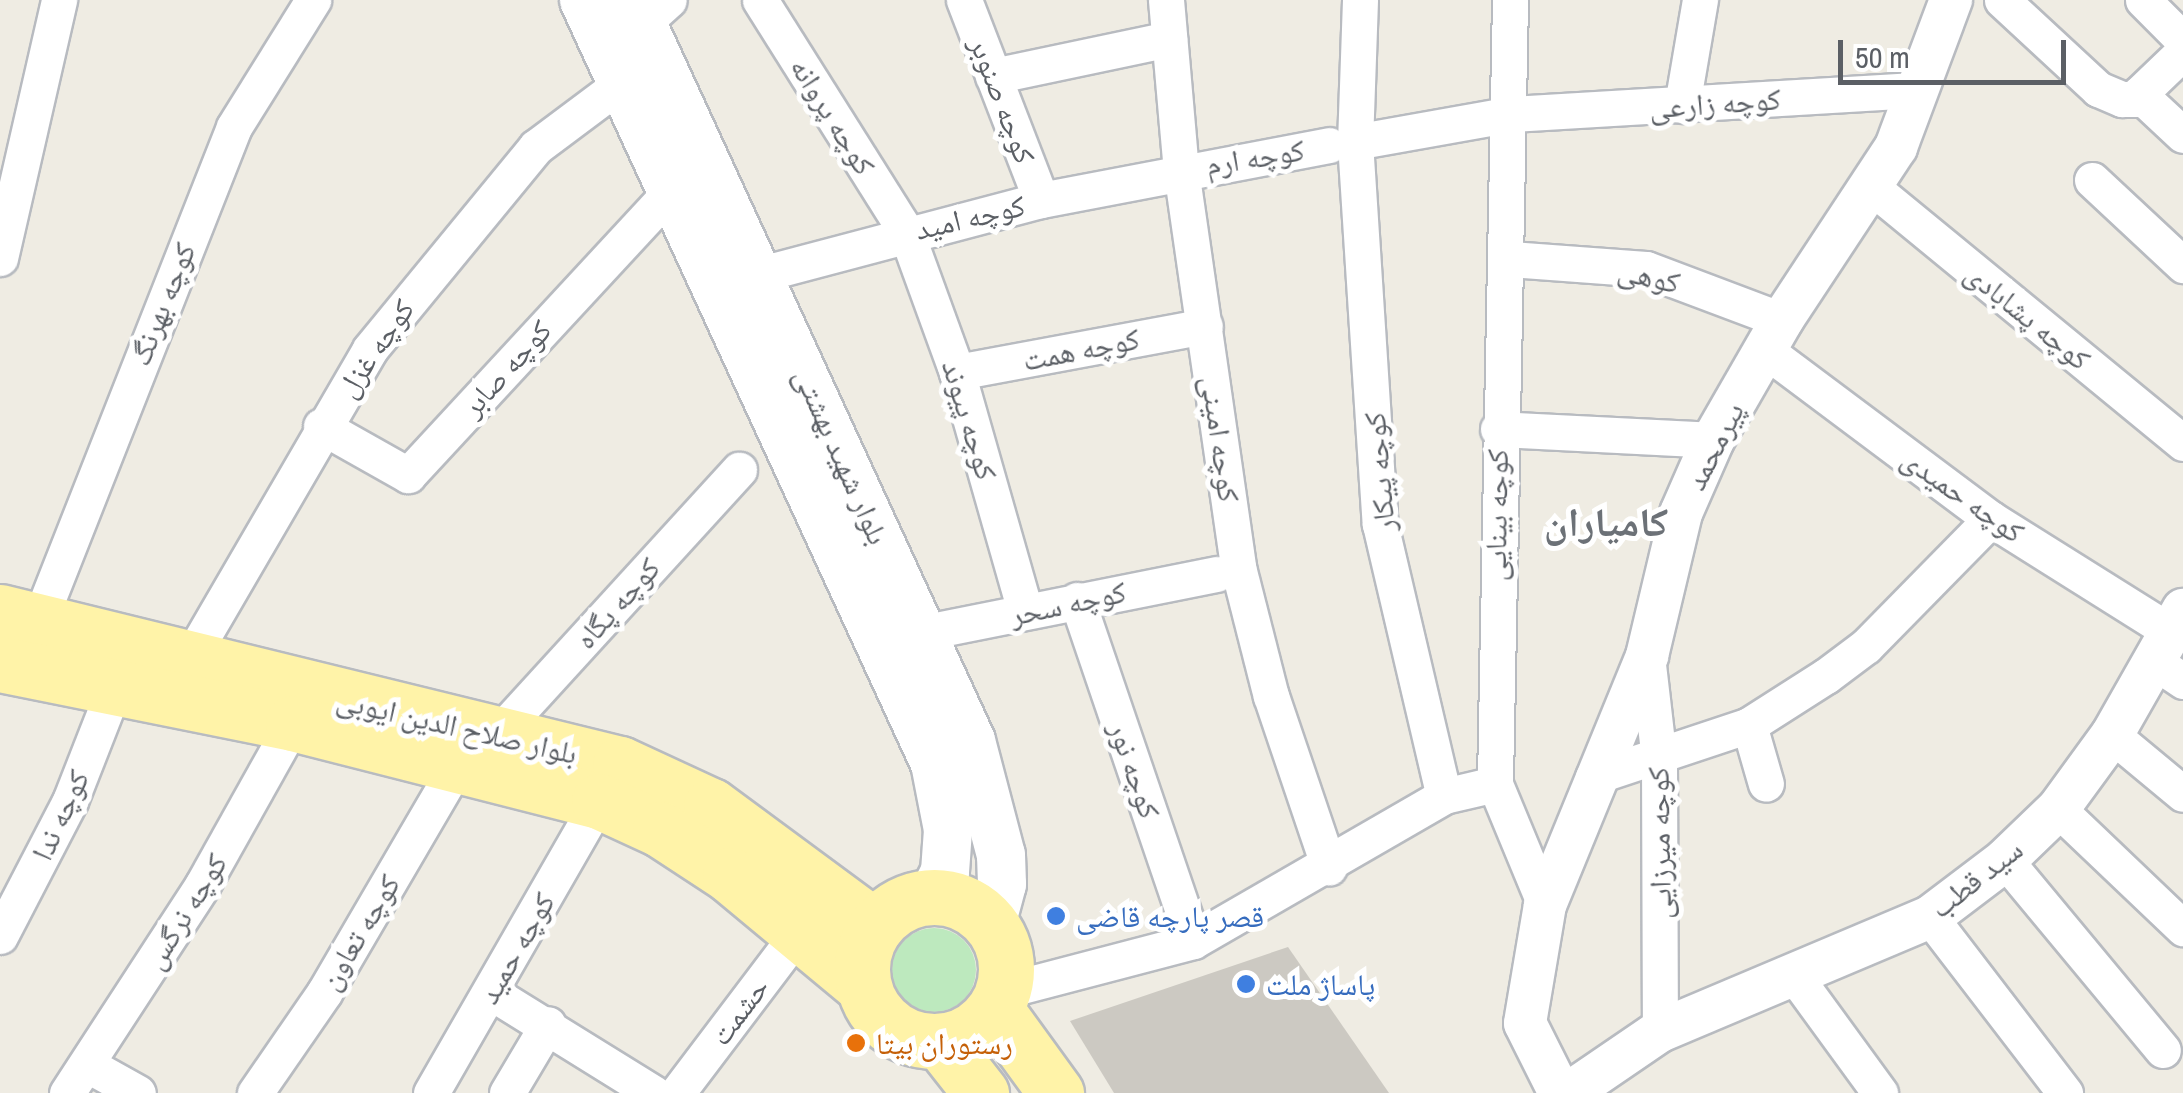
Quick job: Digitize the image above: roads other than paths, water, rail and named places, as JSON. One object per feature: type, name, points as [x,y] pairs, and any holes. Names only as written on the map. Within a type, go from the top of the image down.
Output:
[{"type":"main road","name":"بلوار شهید بهشتی","points":[[584,0],[935,763],[948,830],[945,872],[932,898]]},
{"type":"main road","name":"بلوار شهید بهشتی","points":[[648,8],[761,274],[971,741],[995,819],[1002,884],[991,926]]},
{"type":"main road","name":"بلوار صلاح الدین ایوبی","points":[[19,617],[188,662],[476,752],[599,801],[660,829],[801,929],[863,986]]},
{"type":"main road","name":"بلوار صلاح الدین ایوبی","points":[[0,664],[113,692],[293,723],[476,752],[620,764],[666,782],[726,817],[875,927]]},
{"type":"main road","points":[[932,898],[965,904],[991,926],[1006,964],[999,1000],[972,1032],[941,1042],[892,1028],[863,986],[863,955],[875,927],[900,905],[932,898]]},
{"type":"main road","points":[[999,1000],[1056,1093]]},
{"type":"main road","points":[[941,1042],[981,1093]]},
{"type":"street","points":[[0,258],[59,0]]},
{"type":"street","name":"کوچه بهرنگ","points":[[19,617],[234,127],[313,0]]},
{"type":"street","name":"کوچه پروانه","points":[[760,0],[906,232]]},
{"type":"street","name":"کوچه صنوبر","points":[[964,0],[1041,200]]},
{"type":"street","name":"کوچه امینی","points":[[1166,0],[1181,170],[1238,567],[1270,696],[1329,868]]},
{"type":"street","name":"کوچه پیکار","points":[[1360,0],[1342,144],[1380,524],[1444,796]]},
{"type":"street","name":"کوچه بینایی","points":[[1510,0],[1510,259],[1498,429],[1495,784],[1545,906]]},
{"type":"street","points":[[1682,105],[1700,0]]},
{"type":"street","name":"پیرمحمد","points":[[1560,1093],[1525,1023],[1545,906],[1646,656],[1681,513],[1713,440],[1774,335],[1874,189],[1918,90],[1951,0]]},
{"type":"street","points":[[2002,0],[2098,89],[2122,99],[2139,94],[2183,52]]},
{"type":"street","points":[[2142,0],[2183,40]]},
{"type":"street","points":[[993,76],[1169,39]]},
{"type":"street","name":"کوچه غزل","points":[[188,662],[321,426],[370,349],[457,237],[536,147],[623,82]]},
{"type":"street","name":"کوچه زارعی","points":[[1342,144],[1512,114],[1918,90]]},
{"type":"street","points":[[2139,94],[2183,135]]},
{"type":"street","name":"کوچه ارم","points":[[1181,170],[1342,144]]},
{"type":"street","name":"کوچه امید","points":[[761,274],[906,232],[1181,170]]},
{"type":"street","points":[[2092,180],[2183,265]]},
{"type":"street","name":"کوچه صابر","points":[[321,426],[408,476],[673,189]]},
{"type":"street","name":"کوچه پشابادی","points":[[1874,189],[2183,443]]},
{"type":"street","name":"کوچه پیوند","points":[[906,232],[957,372],[1025,611]]},
{"type":"street","name":"کوهی","points":[[1510,259],[1646,269],[1774,335]]},
{"type":"street","name":"کوچه همت","points":[[957,372],[1205,326]]},
{"type":"street","name":"کوچه حمیدی","points":[[1774,335],[1991,519],[2172,645]]},
{"type":"street","points":[[1498,429],[1713,440]]},
{"type":"street","name":"کوچه پگاه","points":[[476,752],[739,470]]},
{"type":"street","points":[[1594,777],[1658,760],[1749,725],[1866,646],[1991,519]]},
{"type":"street","name":"کوچه سحر","points":[[921,633],[1216,574]]},
{"type":"street","name":"کوچه نور","points":[[1077,600],[1192,941]]},
{"type":"street","name":"سید قطب","points":[[1569,1093],[1660,1031],[1930,917],[2005,860],[2058,808],[2172,645]]},
{"type":"street","name":"کوچه میرزایی","points":[[1646,656],[1658,760],[1660,1031]]},
{"type":"street","name":"کوچه ندا","points":[[0,936],[70,802],[113,692]]},
{"type":"street","name":"کوچه نرگس","points":[[78,1079],[203,884],[293,723]]},
{"type":"street","points":[[1749,725],[1766,784]]},
{"type":"street","points":[[2112,735],[2183,794]]},
{"type":"street","name":"کوچه تعاون","points":[[255,1093],[324,993],[476,752]]},
{"type":"street","points":[[999,1000],[1192,941],[1329,868],[1444,796],[1495,784]]},
{"type":"street","name":"کوچه حمید","points":[[431,1093],[599,801]]},
{"type":"street","points":[[2058,808],[2183,928]]},
{"type":"street","points":[[2005,860],[2163,1050]]},
{"type":"street","points":[[1930,917],[2064,1093]]},
{"type":"street","name":"حشمت","points":[[677,1093],[801,929]]},
{"type":"street","points":[[1794,976],[1880,1093]]},
{"type":"street","points":[[492,992],[653,1093]]},
{"type":"street","points":[[506,1093],[548,1024]]},
{"type":"street","points":[[78,1079],[138,1093]]},
{"type":"place","name":"قصر پارچه قاضی","points":[[1056,916]]},
{"type":"place","name":"پاساژ ملت","points":[[1246,984]]},
{"type":"place","name":"رستوران بیتا","points":[[856,1043]]},
{"type":"district","name":"کامیاران","points":[[1606,522]]}]
